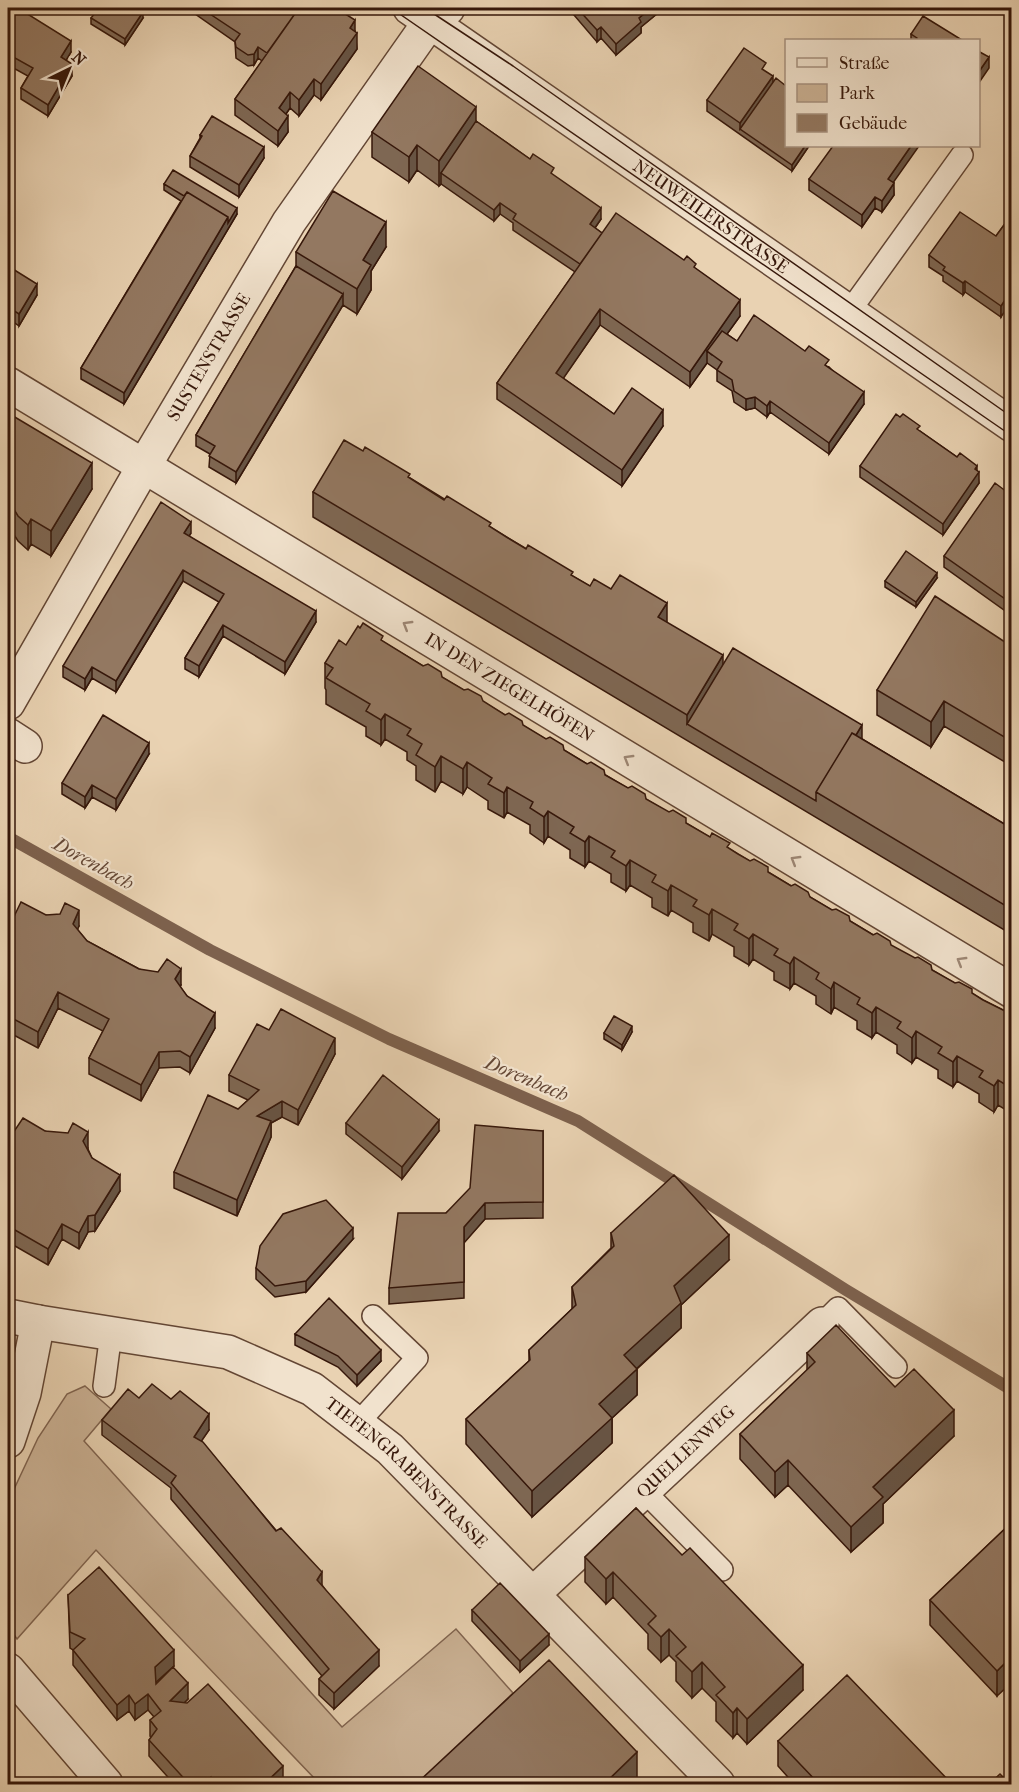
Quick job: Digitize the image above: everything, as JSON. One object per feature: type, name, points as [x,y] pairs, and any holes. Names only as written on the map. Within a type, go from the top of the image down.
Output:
[{"type":"street","name":"NEUWEILERSTRASSE","points":[[429,12],[1011,425]]},
{"type":"street","name":"SUSTENSTRASSE","points":[[8,703],[144,466],[289,222],[429,12]]},
{"type":"street","name":"IN DEN ZIEGELHÖFEN","points":[[8,384],[1011,991]]},
{"type":"street","name":"QUELLENWEG","points":[[532,1595],[830,1316]]},
{"type":"street","name":"TIEFENGRABENSTRASSE","points":[[23,1319],[228,1352],[312,1389],[390,1449],[718,1785]]},
{"type":"street","points":[[8,1441],[24,1393],[23,1319]]},
{"type":"street","points":[[8,1670],[106,1785]]},
{"type":"lane","points":[[849,312],[962,154]]},
{"type":"lane","points":[[357,1424],[417,1358],[373,1316]]},
{"type":"lane","points":[[830,1316],[896,1367]]},
{"type":"lane","points":[[104,1386],[111,1333]]},
{"type":"lane","points":[[643,1490],[722,1570]]},
{"type":"green space","points":[[85,1386],[111,1409],[84,1441],[342,1727],[456,1629],[513,1693],[420,1784],[312,1784],[316,1780],[96,1550],[17,1639],[8,1626],[8,1502],[38,1438],[67,1394]]},
{"type":"building","points":[[8,8],[18,8],[71,41],[61,57],[72,64],[48,105],[21,88],[33,68],[8,54]]},
{"type":"building","points":[[99,8],[136,8],[143,12],[125,39],[91,18]]},
{"type":"building","points":[[201,8],[299,8],[267,53],[258,47],[254,54],[248,55],[236,47],[235,41],[240,34]]},
{"type":"building","points":[[299,8],[321,8],[328,12],[331,8],[336,8],[355,20],[350,28],[357,33],[321,84],[314,79],[299,100],[290,92],[279,108],[288,116],[278,131],[235,99]]},
{"type":"building","points":[[577,8],[651,8],[639,18],[641,22],[616,44],[601,27],[597,30]]},
{"type":"building","points":[[923,16],[960,39],[916,39],[911,34]]},
{"type":"building","points":[[744,48],[766,63],[762,69],[773,76],[740,123],[707,100]]},
{"type":"building","points":[[980,52],[989,57],[980,70]]},
{"type":"building","points":[[418,66],[476,107],[439,161],[417,145],[409,157],[372,132]]},
{"type":"building","points":[[776,78],[785,85],[785,147],[804,147],[792,165],[740,129]]},
{"type":"building","points":[[212,116],[264,147],[239,185],[190,156]]},
{"type":"building","points":[[476,121],[530,159],[533,154],[554,168],[551,173],[601,208],[590,224],[602,233],[580,264],[513,219],[516,214],[500,203],[494,210],[441,173]]},
{"type":"building","points":[[832,147],[910,147],[888,179],[894,183],[882,201],[875,197],[862,215],[809,179]]},
{"type":"building","points":[[173,170],[237,208],[228,223],[228,217],[187,192],[184,196],[164,184]]},
{"type":"building","points":[[333,191],[386,222],[363,260],[371,265],[357,289],[296,252]]},
{"type":"building","points":[[187,192],[228,217],[124,393],[81,368]]},
{"type":"building","points":[[960,212],[996,236],[1004,225],[1011,231],[1011,291],[1001,306],[965,281],[963,283],[943,270],[945,267],[929,255]]},
{"type":"building","points":[[616,213],[684,260],[687,256],[696,264],[694,267],[740,300],[690,372],[600,309],[556,373],[614,414],[632,388],[663,410],[622,470],[497,383]]},
{"type":"building","points":[[8,266],[37,284],[19,314],[8,307]]},
{"type":"building","points":[[296,266],[343,294],[236,472],[209,456],[215,446],[196,435]]},
{"type":"building","points":[[754,315],[805,351],[809,346],[829,360],[825,365],[864,392],[829,443],[770,401],[767,406],[755,397],[746,399],[734,391],[732,380],[717,370],[722,362],[707,351],[722,331],[737,341]]},
{"type":"building","points":[[8,413],[92,463],[51,531],[31,519],[28,525],[18,516],[9,501],[14,493],[8,489]]},
{"type":"building","points":[[896,414],[900,417],[903,414],[920,426],[917,429],[957,457],[960,453],[977,466],[975,469],[979,472],[943,524],[860,466]]},
{"type":"building","points":[[344,440],[363,451],[365,447],[410,474],[408,477],[444,500],[447,496],[491,523],[489,526],[508,538],[526,549],[528,545],[573,572],[571,575],[590,586],[594,579],[611,589],[620,575],[667,603],[658,617],[723,655],[687,715],[313,492]]},
{"type":"building","points":[[995,483],[1011,495],[1011,603],[944,556]]},
{"type":"building","points":[[161,502],[191,522],[184,533],[316,611],[285,662],[223,625],[199,666],[185,658],[224,594],[183,570],[116,681],[92,667],[85,679],[63,666]]},
{"type":"building","points":[[906,551],[937,573],[916,602],[885,581]]},
{"type":"building","points":[[935,596],[1011,646],[1011,741],[944,701],[931,722],[877,690]]},
{"type":"building","points":[[363,623],[383,636],[381,640],[423,666],[428,664],[441,672],[442,677],[464,690],[468,689],[481,696],[483,701],[505,715],[509,713],[546,739],[550,737],[563,745],[564,750],[587,764],[591,762],[604,770],[605,775],[628,788],[632,786],[645,794],[646,799],[669,812],[673,810],[686,818],[686,823],[710,837],[712,833],[730,843],[727,847],[738,854],[768,867],[768,872],[791,886],[795,884],[808,892],[810,897],[832,910],[836,909],[849,916],[850,921],[873,935],[877,933],[890,941],[891,945],[931,965],[932,970],[955,983],[959,982],[972,989],[972,993],[1011,1014],[1011,1088],[998,1080],[994,1086],[979,1077],[983,1071],[957,1056],[953,1062],[938,1053],[942,1047],[916,1031],[912,1038],[897,1028],[901,1022],[876,1007],[872,1013],[857,1004],[860,998],[834,982],[831,989],[816,979],[819,973],[794,957],[790,964],[774,955],[778,949],[753,934],[749,939],[734,930],[738,924],[712,909],[709,915],[693,906],[697,900],[671,885],[668,891],[652,882],[656,875],[630,860],[626,866],[611,857],[615,851],[589,836],[585,842],[570,833],[574,827],[548,811],[544,817],[530,808],[533,802],[507,787],[504,793],[488,784],[492,778],[467,762],[463,769],[441,756],[435,767],[416,755],[422,744],[407,735],[411,729],[385,714],[381,720],[366,711],[370,704],[326,678],[333,668],[325,663],[339,640],[346,645],[358,626],[360,628]]},
{"type":"building","points":[[733,648],[862,725],[856,735],[852,733],[816,792],[816,801],[687,724]]},
{"type":"building","points":[[103,715],[149,743],[116,799],[92,785],[85,797],[62,783]]},
{"type":"building","points":[[852,733],[1011,828],[1011,909],[816,792]]},
{"type":"building","points":[[21,902],[46,915],[60,914],[65,903],[79,910],[73,924],[87,941],[139,969],[158,972],[167,959],[181,969],[175,979],[187,996],[215,1013],[190,1057],[180,1051],[159,1052],[141,1085],[89,1058],[109,1019],[58,992],[38,1032],[8,1016],[8,929]]},
{"type":"building","points":[[281,1009],[335,1038],[298,1110],[282,1101],[257,1116],[271,1121],[237,1200],[174,1172],[208,1095],[238,1109],[259,1090],[229,1075],[257,1024],[269,1030]]},
{"type":"building","points":[[614,1016],[632,1026],[622,1045],[604,1033]]},
{"type":"building","points":[[383,1075],[439,1120],[402,1167],[346,1123]]},
{"type":"building","points":[[23,1118],[45,1131],[68,1133],[73,1123],[88,1132],[83,1141],[92,1158],[120,1175],[95,1215],[88,1216],[79,1233],[62,1224],[48,1249],[8,1226],[8,1138]]},
{"type":"building","points":[[475,1125],[543,1131],[543,1202],[485,1203],[464,1227],[464,1282],[389,1288],[398,1213],[446,1213],[470,1188]]},
{"type":"building","points":[[674,1175],[729,1235],[674,1286],[681,1303],[624,1355],[637,1369],[599,1404],[612,1418],[532,1491],[466,1419],[530,1360],[529,1350],[576,1305],[572,1287],[614,1246],[611,1233]]},
{"type":"building","points":[[326,1200],[353,1228],[306,1281],[275,1286],[256,1268],[260,1246],[283,1214]]},
{"type":"building","points":[[329,1298],[381,1350],[357,1375],[338,1356],[295,1334]]},
{"type":"building","points":[[836,1325],[895,1387],[914,1369],[954,1410],[873,1487],[883,1497],[851,1527],[788,1460],[775,1472],[740,1434],[815,1362],[807,1353]]},
{"type":"building","points":[[152,1384],[171,1399],[180,1391],[209,1414],[194,1437],[203,1442],[276,1531],[281,1528],[322,1572],[317,1580],[379,1650],[334,1693],[319,1679],[329,1669],[171,1483],[176,1476],[102,1420],[128,1389],[139,1398]]},
{"type":"building","points":[[636,1508],[682,1555],[690,1548],[803,1665],[747,1719],[737,1708],[733,1713],[716,1695],[725,1687],[702,1662],[692,1672],[676,1656],[686,1647],[669,1629],[661,1637],[648,1624],[656,1616],[613,1572],[606,1579],[585,1557]]},
{"type":"building","points":[[1011,1523],[1011,1657],[997,1671],[930,1600]]},
{"type":"building","points":[[99,1567],[174,1650],[155,1667],[156,1684],[173,1667],[188,1683],[170,1701],[187,1703],[208,1684],[283,1766],[263,1785],[215,1785],[211,1777],[203,1785],[190,1785],[149,1740],[157,1729],[150,1720],[161,1711],[148,1694],[135,1704],[129,1695],[117,1705],[73,1650],[85,1639],[70,1632],[68,1595]]},
{"type":"building","points":[[500,1583],[549,1634],[520,1661],[472,1610]]},
{"type":"building","points":[[549,1660],[637,1752],[603,1785],[415,1785]]},
{"type":"building","points":[[847,1675],[953,1785],[820,1785],[778,1741]]},
{"type":"building","points":[[1000,1774],[1011,1785],[988,1785]]},
{"type":"waterway","name":"Dorenbach","points":[[8,837],[210,950],[389,1039],[578,1121],[846,1290],[1012,1390]]},
{"type":"tram line","points":[[391,8],[1012,436]]},
{"type":"tram line","points":[[425,8],[513,66],[1012,417]]}]
